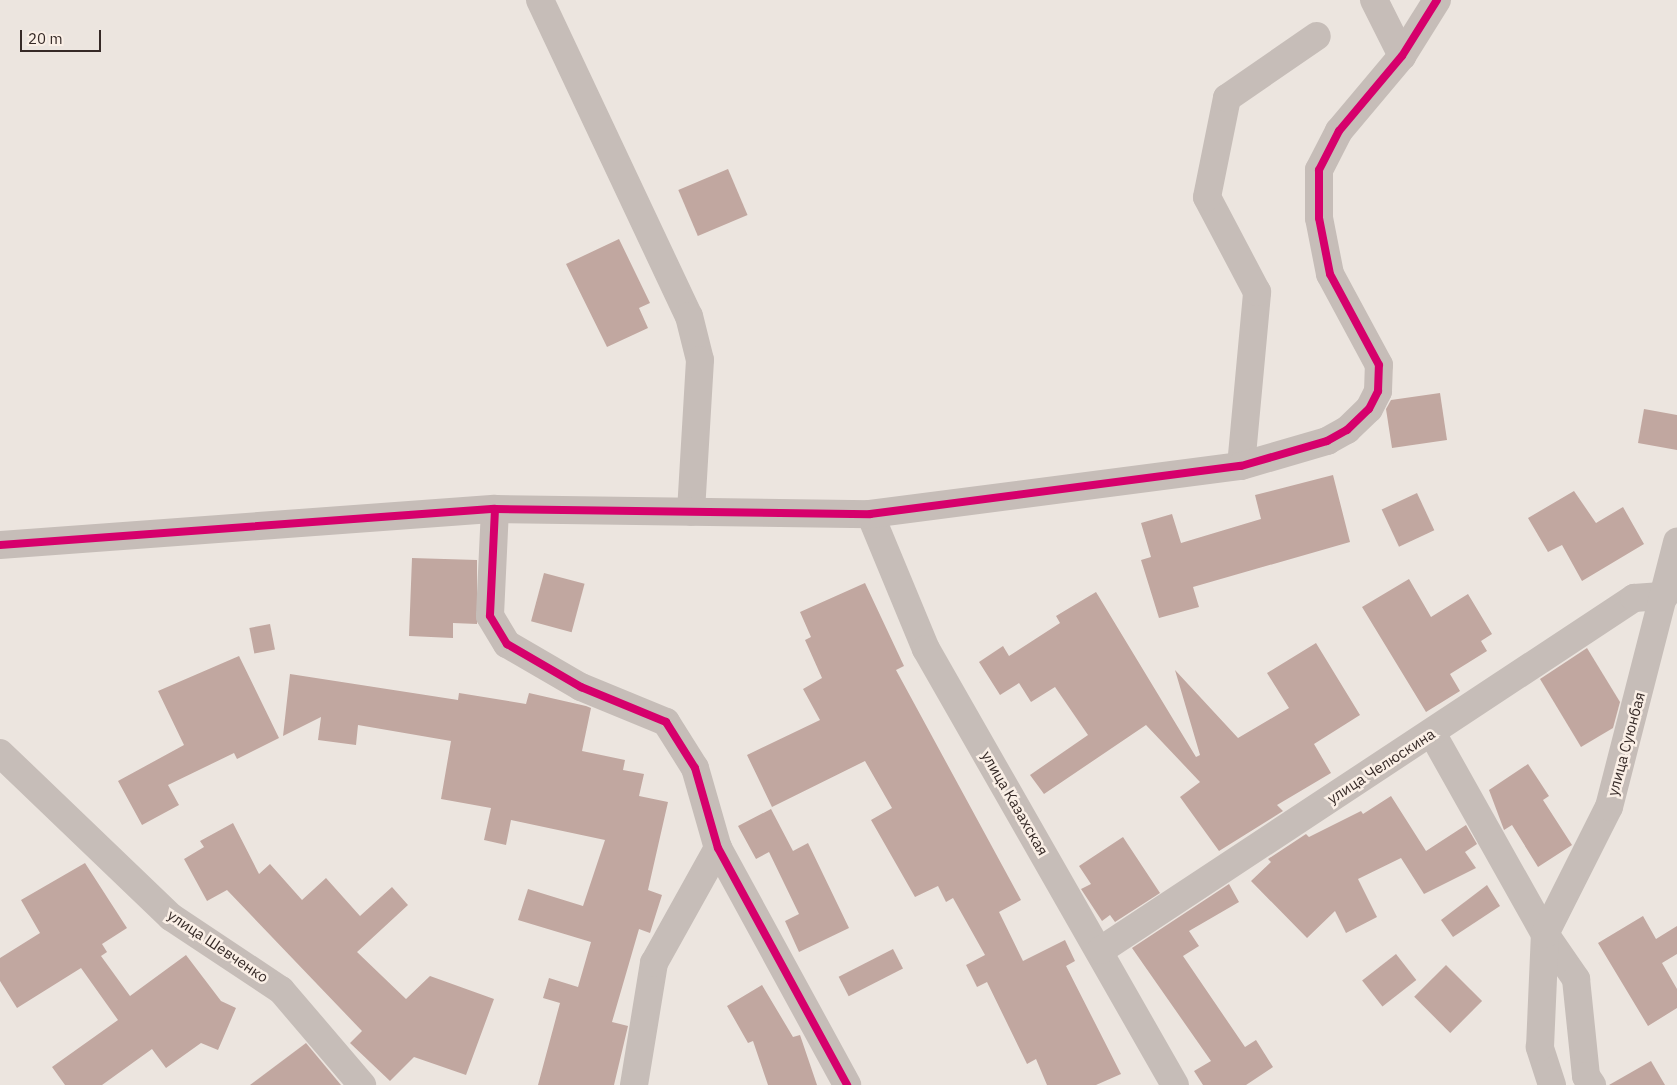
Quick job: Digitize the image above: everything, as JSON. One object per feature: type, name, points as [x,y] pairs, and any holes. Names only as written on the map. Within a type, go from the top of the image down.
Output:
[{"type":"street","points":[[540,0],[689,316],[700,360],[690,512]]},
{"type":"street","points":[[1374,0],[1402,56]]},
{"type":"street","points":[[0,545],[495,509],[870,514],[1241,466],[1347,430],[1369,409],[1378,390],[1379,365],[1330,274],[1318,218],[1319,170],[1339,131],[1402,56],[1437,0]]},
{"type":"street","points":[[1241,466],[1257,292],[1207,197],[1227,98],[1317,36]]},
{"type":"street","points":[[495,509],[490,616],[506,644],[581,687],[666,722],[695,768],[718,848],[847,1085]]},
{"type":"street","name":"улица Казахская","points":[[870,514],[926,650],[1101,950],[1174,1085]]},
{"type":"street","name":"улица Суюнбая","points":[[1552,1085],[1540,1046],[1544,934],[1609,807],[1665,596],[1677,542]]},
{"type":"street","name":"улица Челюскина","points":[[1101,950],[1634,598],[1665,596]]},
{"type":"street","points":[[1432,733],[1544,934],[1576,979],[1586,1076],[1592,1085]]},
{"type":"street","name":"улица Шевченко","points":[[0,753],[171,917],[281,990],[362,1085]]},
{"type":"street","points":[[634,1085],[654,963],[718,848]]},
{"type":"building","points":[[728,169],[748,215],[698,236],[678,190]]},
{"type":"building","points":[[619,239],[650,303],[639,308],[648,328],[607,347],[566,264]]},
{"type":"building","points":[[1440,393],[1447,440],[1392,448],[1386,409],[1391,400]]},
{"type":"building","points":[[1644,409],[1677,415],[1677,450],[1638,443]]},
{"type":"building","points":[[1333,475],[1350,542],[1193,587],[1199,607],[1159,618],[1141,560],[1151,557],[1141,523],[1172,514],[1181,543],[1261,519],[1255,495]]},
{"type":"building","points":[[1574,491],[1596,523],[1623,507],[1644,544],[1582,581],[1562,545],[1548,552],[1528,518]]},
{"type":"building","points":[[1417,493],[1434,530],[1399,547],[1382,509]]},
{"type":"building","points":[[412,558],[477,560],[477,624],[453,623],[453,638],[409,636]]},
{"type":"building","points":[[544,573],[585,584],[572,632],[531,621]]},
{"type":"building","points":[[1409,579],[1431,617],[1468,594],[1492,634],[1481,641],[1487,651],[1450,674],[1460,691],[1426,712],[1362,607]]},
{"type":"building","points":[[865,583],[904,666],[896,670],[1021,900],[999,912],[1023,961],[1065,940],[1075,961],[1066,966],[1121,1074],[1096,1085],[1047,1085],[1036,1059],[1027,1064],[987,982],[977,987],[966,965],[985,955],[953,898],[946,902],[938,886],[915,897],[871,820],[892,808],[865,761],[772,807],[747,755],[820,720],[803,689],[822,678],[805,640],[811,637],[800,612]]},
{"type":"building","points":[[1096,592],[1196,757],[1200,755],[1175,670],[1238,738],[1289,708],[1267,673],[1316,643],[1360,715],[1314,744],[1331,773],[1277,805],[1283,811],[1219,851],[1180,797],[1200,782],[1146,725],[1044,794],[1030,775],[1088,735],[1055,687],[1031,702],[1019,683],[1000,695],[979,662],[1003,646],[1009,656],[1060,623],[1056,616]]},
{"type":"building","points":[[270,624],[275,650],[254,654],[249,628]]},
{"type":"building","points":[[1587,648],[1620,702],[1613,728],[1581,747],[1540,679]]},
{"type":"building","points":[[239,656],[279,738],[237,759],[234,753],[168,785],[179,805],[142,825],[118,781],[184,745],[158,691]]},
{"type":"building","points":[[290,674],[458,700],[459,693],[526,704],[529,693],[586,706],[591,708],[582,751],[625,760],[623,770],[644,774],[639,796],[668,802],[648,890],[662,895],[650,933],[639,929],[612,1022],[628,1026],[614,1085],[538,1085],[560,1003],[543,998],[549,978],[578,987],[591,942],[518,920],[528,889],[583,906],[605,840],[511,820],[506,845],[484,840],[491,808],[441,799],[451,741],[358,725],[356,745],[318,740],[321,717],[283,736]]},
{"type":"building","points":[[1528,764],[1549,796],[1543,800],[1572,845],[1538,867],[1512,825],[1504,830],[1489,790]]},
{"type":"building","points":[[1391,796],[1426,851],[1466,825],[1477,844],[1465,852],[1476,868],[1424,894],[1401,858],[1358,879],[1377,917],[1346,933],[1335,911],[1307,938],[1251,881],[1271,862],[1268,859],[1306,834],[1309,837],[1361,811],[1363,814]]},
{"type":"building","points":[[771,809],[793,851],[808,843],[849,928],[799,952],[785,921],[799,914],[769,852],[756,859],[738,826]]},
{"type":"building","points":[[233,823],[259,874],[270,864],[302,900],[326,878],[360,916],[392,887],[408,905],[357,952],[406,999],[430,976],[494,999],[466,1075],[414,1057],[390,1081],[350,1043],[362,1031],[227,890],[207,901],[184,859],[204,847],[200,841]]},
{"type":"building","points":[[1123,837],[1160,893],[1115,922],[1110,915],[1102,921],[1081,889],[1091,884],[1079,866]]},
{"type":"building","points":[[85,863],[127,928],[102,944],[107,952],[101,956],[130,996],[186,955],[221,1001],[236,1008],[218,1050],[201,1043],[166,1068],[152,1049],[102,1085],[65,1085],[52,1067],[118,1020],[81,968],[17,1008],[0,981],[0,958],[40,933],[21,900]]},
{"type":"building","points":[[1229,884],[1239,902],[1189,931],[1199,946],[1183,956],[1245,1047],[1256,1040],[1273,1067],[1246,1085],[1203,1085],[1194,1071],[1211,1061],[1132,948]]},
{"type":"building","points":[[1487,885],[1500,906],[1453,937],[1441,920]]},
{"type":"building","points":[[1643,916],[1656,939],[1677,926],[1677,954],[1662,963],[1677,989],[1677,1008],[1648,1026],[1598,943]]},
{"type":"building","points":[[893,949],[903,969],[849,996],[839,977]]},
{"type":"building","points":[[1396,954],[1416,980],[1382,1006],[1362,980]]},
{"type":"building","points":[[1446,965],[1482,1001],[1450,1033],[1414,997]]},
{"type":"building","points":[[762,985],[793,1037],[800,1035],[817,1085],[768,1085],[753,1041],[748,1043],[727,1006]]},
{"type":"building","points":[[306,1043],[341,1085],[250,1085]]},
{"type":"building","points":[[1651,1061],[1665,1085],[1609,1085]]},
{"type":"cycle path","points":[[0,545],[495,509],[870,514],[1241,466],[1327,441],[1347,430],[1369,409],[1378,391],[1379,365],[1330,274],[1319,218],[1319,170],[1339,131],[1402,56],[1437,0]]},
{"type":"cycle path","points":[[495,509],[490,616],[507,644],[581,687],[666,722],[695,768],[718,848],[847,1085]]}]
